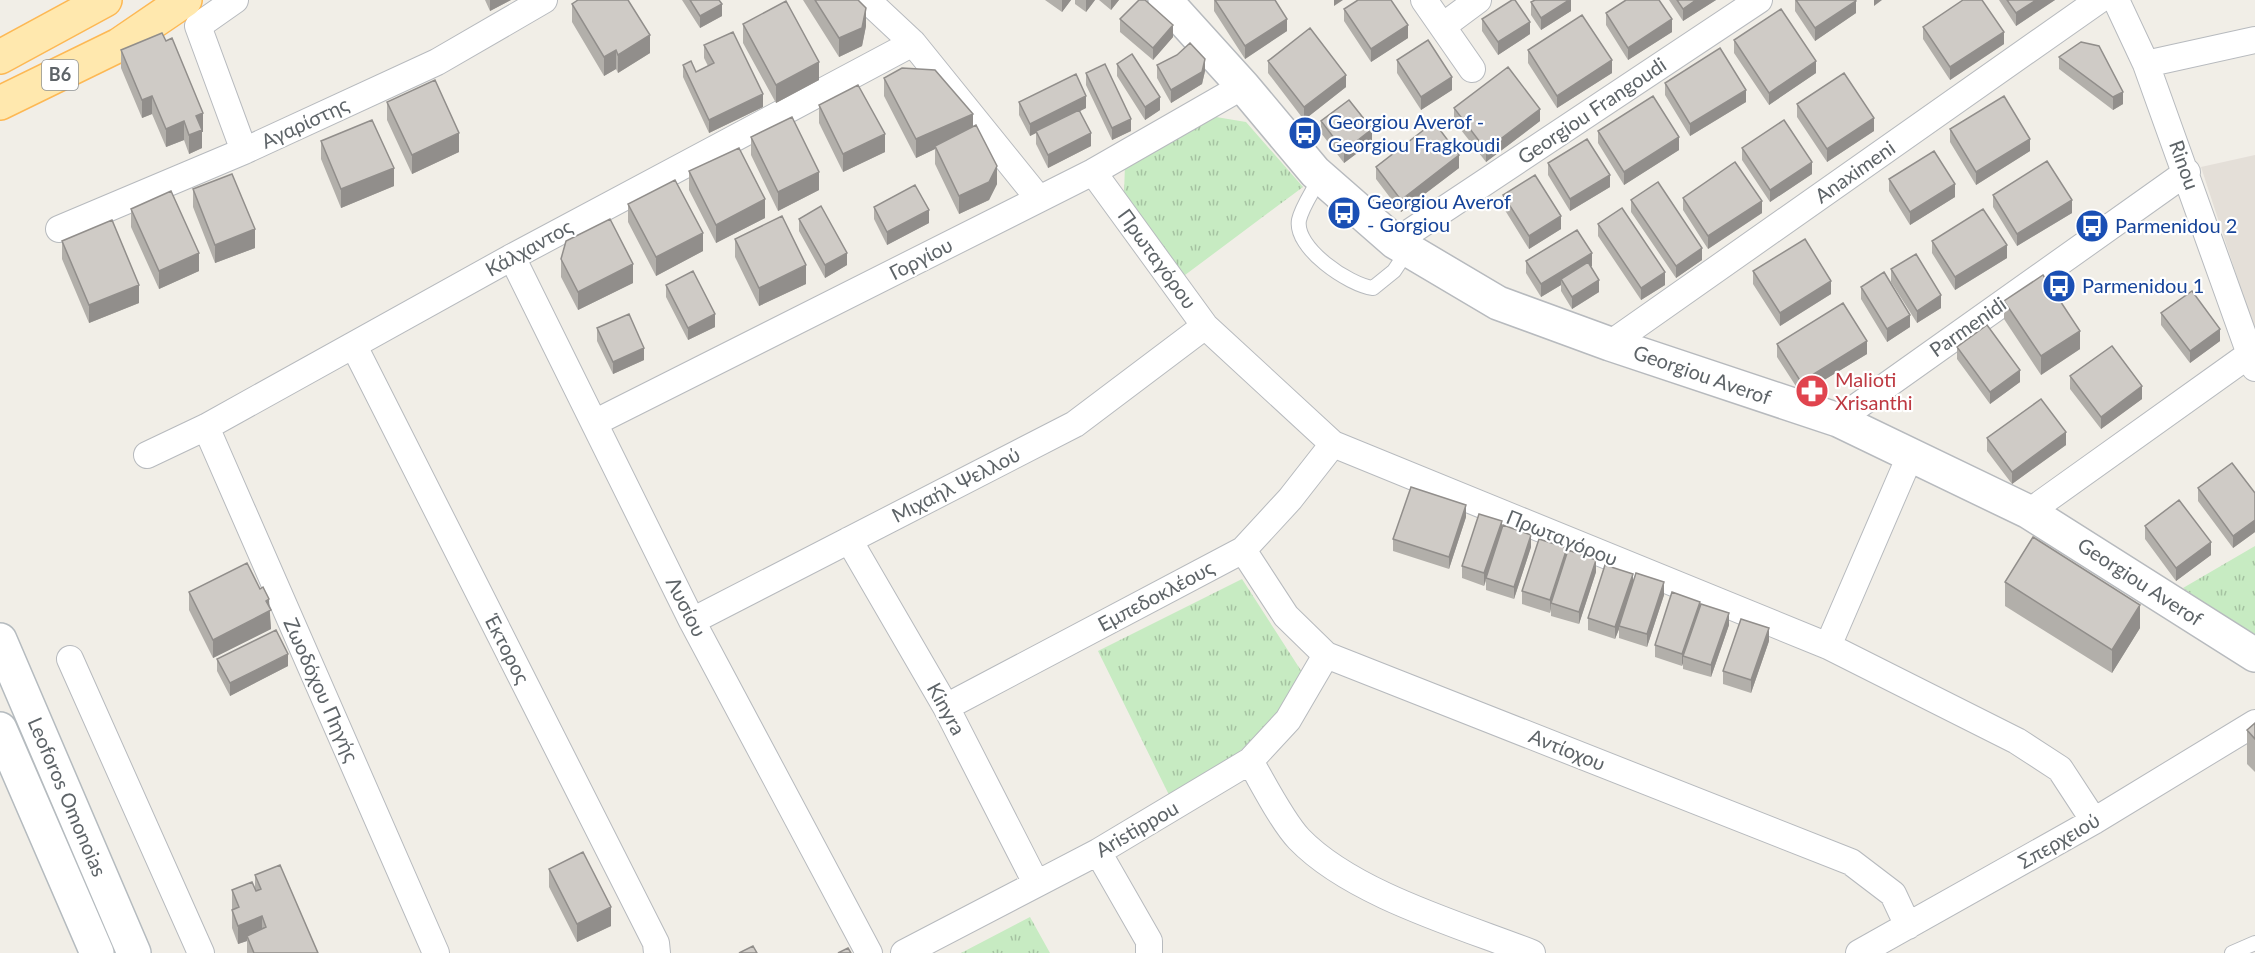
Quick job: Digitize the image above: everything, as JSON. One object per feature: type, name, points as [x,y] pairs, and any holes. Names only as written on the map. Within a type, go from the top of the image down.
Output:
[{"type":"main road","name":"B6","points":[[0,57],[105,0]]},
{"type":"main road","name":"B6","points":[[0,103],[119,45],[185,0]]},
{"type":"street","points":[[235,0],[198,26],[244,151]]},
{"type":"street","name":"Αγαρίστης","points":[[59,229],[244,151],[436,62],[544,0]]},
{"type":"street","points":[[867,0],[913,44],[1039,199]]},
{"type":"street","name":"Georgiou Averof","points":[[1165,0],[1243,86],[1318,175],[1402,246],[1498,303],[1610,344],[1838,420],[2029,512],[2255,656]]},
{"type":"street","points":[[1424,0],[1472,69]]},
{"type":"street","points":[[1443,26],[1478,0]]},
{"type":"street","name":"Georgiou Frangoudi","points":[[1402,246],[1758,0]]},
{"type":"street","name":"Anaximeni","points":[[1610,344],[2099,0]]},
{"type":"street","name":"Rinou","points":[[2116,0],[2146,64],[2187,172],[2252,361]]},
{"type":"street","points":[[2146,64],[2255,40]]},
{"type":"street","name":"Κάλχαντος","points":[[147,455],[206,427],[512,257],[913,44]]},
{"type":"street","name":"Γοργίου","points":[[594,423],[1094,172],[1243,86]]},
{"type":"street","name":"Πρωταγόρου","points":[[1094,172],[1204,326],[1333,444],[1828,646],[2017,741],[2060,769],[2094,821]]},
{"type":"street","name":"Parmenidi","points":[[1838,420],[2187,172]]},
{"type":"street","name":"Λυσίου","points":[[512,257],[692,621],[869,953]]},
{"type":"street","name":"Μιχαήλ Ψελλού","points":[[692,621],[1075,424],[1204,326]]},
{"type":"street","name":"Έκτορος","points":[[354,346],[656,943],[657,953]]},
{"type":"street","points":[[2029,512],[2252,361]]},
{"type":"street","name":"Ζωοδόχου Πηγής","points":[[206,427],[436,953]]},
{"type":"street","name":"Εμπεδοκλέους","points":[[946,707],[1243,550],[1290,500],[1333,444]]},
{"type":"street","points":[[1828,646],[1910,456]]},
{"type":"street","name":"Kinyra","points":[[849,540],[946,707],[1036,883]]},
{"type":"street","name":"Αντίοχου","points":[[1243,550],[1286,616],[1326,655],[1851,862],[1893,894],[1908,926]]},
{"type":"street","name":"Leoforos Omonoias","points":[[0,640],[134,953]]},
{"type":"street","name":"Aristippou","points":[[904,953],[1098,852],[1250,761],[1288,720],[1326,655]]},
{"type":"street","points":[[70,659],[201,953]]},
{"type":"street","name":"Σπερχειού","points":[[1859,953],[2094,821],[2255,723]]},
{"type":"street","name":"Leoforos Omonoias","points":[[0,729],[97,953]]},
{"type":"street","points":[[1250,761],[1298,838],[1345,876],[1405,903],[1532,953]]},
{"type":"street","points":[[1098,852],[1149,941],[1149,953]]},
{"type":"lane","points":[[1318,175],[1299,219],[1300,238],[1308,249],[1360,287],[1373,288],[1394,271],[1402,246]]},
{"type":"lane","points":[[2232,953],[2255,943]]},
{"type":"shaded area","points":[[2255,155],[2255,332],[2201,167]]},
{"type":"green space","points":[[1216,117],[1246,122],[1303,187],[1181,278],[1124,194],[1125,164]]},
{"type":"green space","points":[[2255,546],[2255,639],[2183,588]]},
{"type":"green space","points":[[1242,579],[1309,683],[1227,764],[1172,801],[1098,651]]},
{"type":"green space","points":[[1030,917],[1050,953],[961,953]]},
{"type":"building","points":[[578,0],[628,0],[650,35],[618,55],[616,50],[604,57],[572,4]]},
{"type":"building","points":[[690,0],[719,0],[722,4],[700,16]]},
{"type":"building","points":[[815,0],[858,0],[866,8],[862,28],[839,38]]},
{"type":"building","points":[[1139,0],[1145,0],[1173,25],[1153,48],[1120,19]]},
{"type":"building","points":[[1215,0],[1275,0],[1287,19],[1245,46]]},
{"type":"building","points":[[1358,0],[1391,0],[1408,25],[1371,49],[1344,9]]},
{"type":"building","points":[[1515,0],[1530,22],[1498,42],[1482,19]]},
{"type":"building","points":[[1569,0],[1541,18],[1531,2]]},
{"type":"building","points":[[1626,0],[1659,0],[1672,19],[1628,48],[1606,13]]},
{"type":"building","points":[[1677,0],[1696,0],[1683,9]]},
{"type":"building","points":[[1796,0],[1855,0],[1856,1],[1815,28]]},
{"type":"building","points":[[1963,0],[1982,0],[2004,32],[1950,67],[1923,27]]},
{"type":"building","points":[[2007,0],[2036,0],[2016,13]]},
{"type":"building","points":[[786,1],[819,62],[776,85],[743,24]]},
{"type":"building","points":[[1781,9],[1816,61],[1769,93],[1734,40]]},
{"type":"building","points":[[1582,15],[1612,60],[1557,96],[1528,50]]},
{"type":"building","points":[[1310,28],[1346,75],[1304,107],[1268,61]]},
{"type":"building","points":[[733,32],[763,94],[709,120],[683,65],[691,61],[696,72],[714,63],[704,45]]},
{"type":"building","points":[[162,33],[166,41],[172,38],[203,113],[196,116],[202,130],[189,135],[184,121],[166,129],[152,96],[142,100],[121,50]]},
{"type":"building","points":[[1428,40],[1452,77],[1421,97],[1397,60]]},
{"type":"building","points":[[2081,42],[2099,46],[2123,92],[2113,97],[2059,57]]},
{"type":"building","points":[[1190,43],[1205,59],[1202,72],[1171,90],[1157,65],[1177,55]]},
{"type":"building","points":[[1720,48],[1746,90],[1690,124],[1665,83]]},
{"type":"building","points":[[1132,54],[1160,97],[1145,107],[1117,64]]},
{"type":"building","points":[[1105,64],[1131,119],[1112,128],[1086,73]]},
{"type":"building","points":[[1508,67],[1540,109],[1486,150],[1454,108]]},
{"type":"building","points":[[902,68],[935,70],[973,114],[916,139],[884,78]]},
{"type":"building","points":[[1844,73],[1874,118],[1827,149],[1797,104]]},
{"type":"building","points":[[1076,74],[1086,96],[1030,124],[1019,102]]},
{"type":"building","points":[[435,80],[459,133],[412,155],[387,102]]},
{"type":"building","points":[[858,85],[885,134],[843,154],[819,105]]},
{"type":"building","points":[[1653,96],[1679,137],[1624,172],[1598,131]]},
{"type":"building","points":[[2004,96],[2030,139],[1976,172],[1950,129]]},
{"type":"building","points":[[1349,100],[1372,129],[1344,151],[1321,121]]},
{"type":"building","points":[[1079,110],[1091,133],[1048,155],[1036,131]]},
{"type":"building","points":[[792,117],[819,172],[778,192],[751,137]]},
{"type":"building","points":[[372,120],[394,168],[341,189],[321,141]]},
{"type":"building","points":[[1784,120],[1812,162],[1770,190],[1742,148]]},
{"type":"building","points":[[1434,122],[1459,155],[1401,200],[1376,167]]},
{"type":"building","points":[[976,125],[997,166],[989,182],[959,196],[935,146]]},
{"type":"building","points":[[1587,139],[1610,175],[1570,199],[1548,163]]},
{"type":"building","points":[[739,148],[765,199],[716,225],[689,171]]},
{"type":"building","points":[[1934,151],[1955,184],[1910,212],[1889,179]]},
{"type":"building","points":[[2047,161],[2072,200],[2017,234],[1993,195]]},
{"type":"building","points":[[1735,162],[1762,201],[1708,236],[1683,198]]},
{"type":"building","points":[[232,174],[255,229],[215,245],[193,189]]},
{"type":"building","points":[[1535,175],[1561,216],[1529,236],[1503,195]]},
{"type":"building","points":[[675,180],[703,233],[656,257],[628,204]]},
{"type":"building","points":[[1658,182],[1702,248],[1676,266],[1631,200]]},
{"type":"building","points":[[915,185],[929,210],[887,232],[874,207]]},
{"type":"building","points":[[171,191],[199,253],[159,271],[131,209]]},
{"type":"building","points":[[821,206],[847,253],[825,265],[799,219]]},
{"type":"building","points":[[1622,208],[1665,272],[1641,288],[1598,224]]},
{"type":"building","points":[[1983,209],[2007,245],[1955,277],[1932,241]]},
{"type":"building","points":[[782,216],[806,265],[759,288],[735,239]]},
{"type":"building","points":[[610,219],[633,264],[578,292],[561,259],[566,241]]},
{"type":"building","points":[[112,220],[139,285],[89,305],[62,241]]},
{"type":"building","points":[[1577,230],[1592,253],[1541,284],[1526,261]]},
{"type":"building","points":[[1805,239],[1831,281],[1780,313],[1753,271]]},
{"type":"building","points":[[1916,254],[1941,295],[1917,311],[1891,269]]},
{"type":"building","points":[[1588,262],[1599,280],[1572,297],[1561,279]]},
{"type":"building","points":[[693,271],[715,314],[688,328],[666,285]]},
{"type":"building","points":[[1884,272],[1910,315],[1887,329],[1861,287]]},
{"type":"building","points":[[2043,275],[2080,331],[2041,356],[2004,301]]},
{"type":"building","points":[[2192,291],[2220,329],[2190,351],[2161,313]]},
{"type":"building","points":[[1843,303],[1867,341],[1801,382],[1777,344]]},
{"type":"building","points":[[629,314],[644,348],[613,362],[597,328]]},
{"type":"building","points":[[1987,325],[2020,370],[1990,392],[1957,347]]},
{"type":"building","points":[[2112,346],[2142,386],[2101,417],[2070,376]]},
{"type":"building","points":[[2041,399],[2066,432],[2012,472],[1987,438]]},
{"type":"building","points":[[2232,463],[2255,493],[2255,520],[2233,536],[2198,488]]},
{"type":"building","points":[[1411,487],[1466,505],[1449,557],[1393,539]]},
{"type":"building","points":[[2179,500],[2211,542],[2176,568],[2145,526]]},
{"type":"building","points":[[1479,514],[1502,521],[1484,573],[1462,566]]},
{"type":"building","points":[[1503,525],[1531,535],[1514,587],[1486,578]]},
{"type":"building","points":[[2033,537],[2140,605],[2112,650],[2005,582]]},
{"type":"building","points":[[1539,539],[1567,548],[1550,600],[1522,591]]},
{"type":"building","points":[[1568,550],[1596,560],[1579,612],[1551,603]]},
{"type":"building","points":[[247,563],[260,589],[263,587],[271,610],[213,640],[189,592]]},
{"type":"building","points":[[1605,565],[1633,574],[1615,627],[1588,618]]},
{"type":"building","points":[[1636,573],[1664,582],[1647,634],[1619,626]]},
{"type":"building","points":[[1672,592],[1700,602],[1682,654],[1655,645]]},
{"type":"building","points":[[1701,604],[1729,613],[1711,665],[1683,656]]},
{"type":"building","points":[[1741,619],[1769,628],[1751,680],[1723,671]]},
{"type":"building","points":[[276,630],[288,654],[230,683],[217,659]]},
{"type":"building","points":[[2255,723],[2255,739],[2247,730]]},
{"type":"building","points":[[583,852],[611,907],[577,924],[549,869]]},
{"type":"building","points":[[280,865],[318,953],[254,953],[247,936],[266,927],[262,916],[238,926],[232,910],[239,907],[232,890],[252,882],[256,891],[261,889],[255,875]]},
{"type":"building","points":[[753,946],[757,953],[739,953]]},
{"type":"building","points":[[848,948],[851,953],[838,953]]},
{"type":"place","name":"Georgiou Averof - Georgiou Fragkoudi","points":[[1305,133]]},
{"type":"place","name":"Georgiou Averof - Gorgiou","points":[[1344,213]]},
{"type":"place","name":"Parmenidou 2","points":[[2092,226]]},
{"type":"place","name":"Parmenidou 1","points":[[2059,286]]},
{"type":"place","name":"Malioti Xrisanthi","points":[[1812,391]]}]
